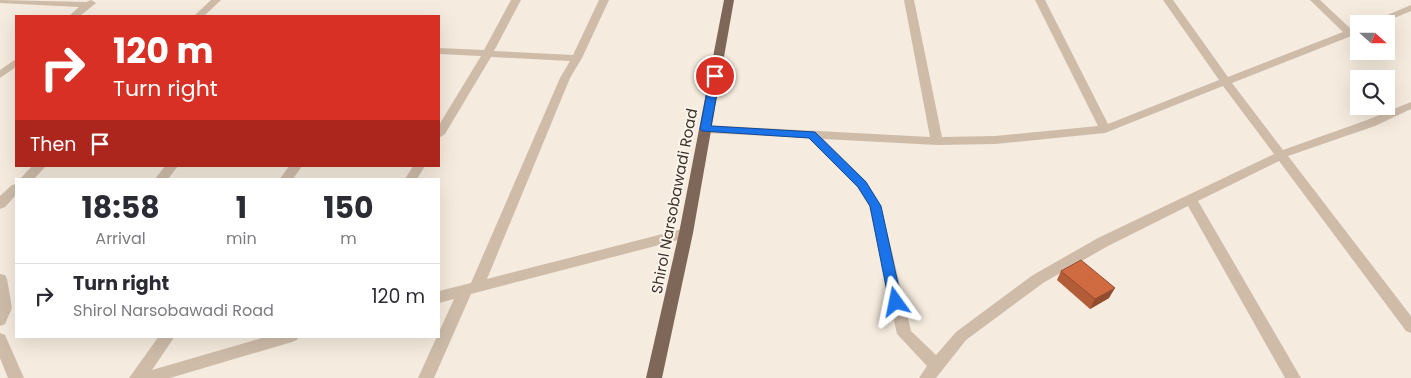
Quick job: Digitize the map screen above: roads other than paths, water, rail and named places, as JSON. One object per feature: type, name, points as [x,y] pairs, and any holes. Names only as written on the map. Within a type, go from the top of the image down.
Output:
[{"type":"main road","name":"Shirol Narsobawadi Road","points":[[654,378],[686,233],[729,0]]},
{"type":"street","points":[[0,0],[92,2]]},
{"type":"street","points":[[200,15],[216,0]]},
{"type":"street","points":[[440,132],[487,54],[516,0]]},
{"type":"street","points":[[426,378],[471,289],[565,78],[577,58],[604,0]]},
{"type":"street","points":[[909,0],[931,120],[937,141]]},
{"type":"street","points":[[1040,0],[1088,101],[1105,128]]},
{"type":"street","points":[[1168,0],[1225,81],[1411,327]]},
{"type":"street","points":[[1315,0],[1350,28]]},
{"type":"street","points":[[75,15],[92,2]]},
{"type":"street","points":[[1394,15],[1411,8]]},
{"type":"street","points":[[705,129],[937,141],[995,140],[1105,128],[1350,33]]},
{"type":"street","points":[[440,51],[577,58]]},
{"type":"street","points":[[0,75],[15,63]]},
{"type":"street","points":[[927,378],[961,336],[1038,279],[1103,242],[1282,154],[1371,123],[1411,105]]},
{"type":"street","points":[[812,135],[862,184],[875,206],[904,334],[937,366]]},
{"type":"street","points":[[27,178],[39,167]]},
{"type":"street","points":[[162,178],[171,167]]},
{"type":"street","points":[[287,178],[295,167]]},
{"type":"street","points":[[7,200],[15,189]]},
{"type":"street","points":[[1191,199],[1293,378]]},
{"type":"street","points":[[440,298],[686,233]]},
{"type":"street","points":[[0,279],[4,308],[0,320]]},
{"type":"street","points":[[137,378],[167,338]]},
{"type":"street","points":[[147,378],[285,338]]},
{"type":"street","points":[[0,339],[16,378]]}]
